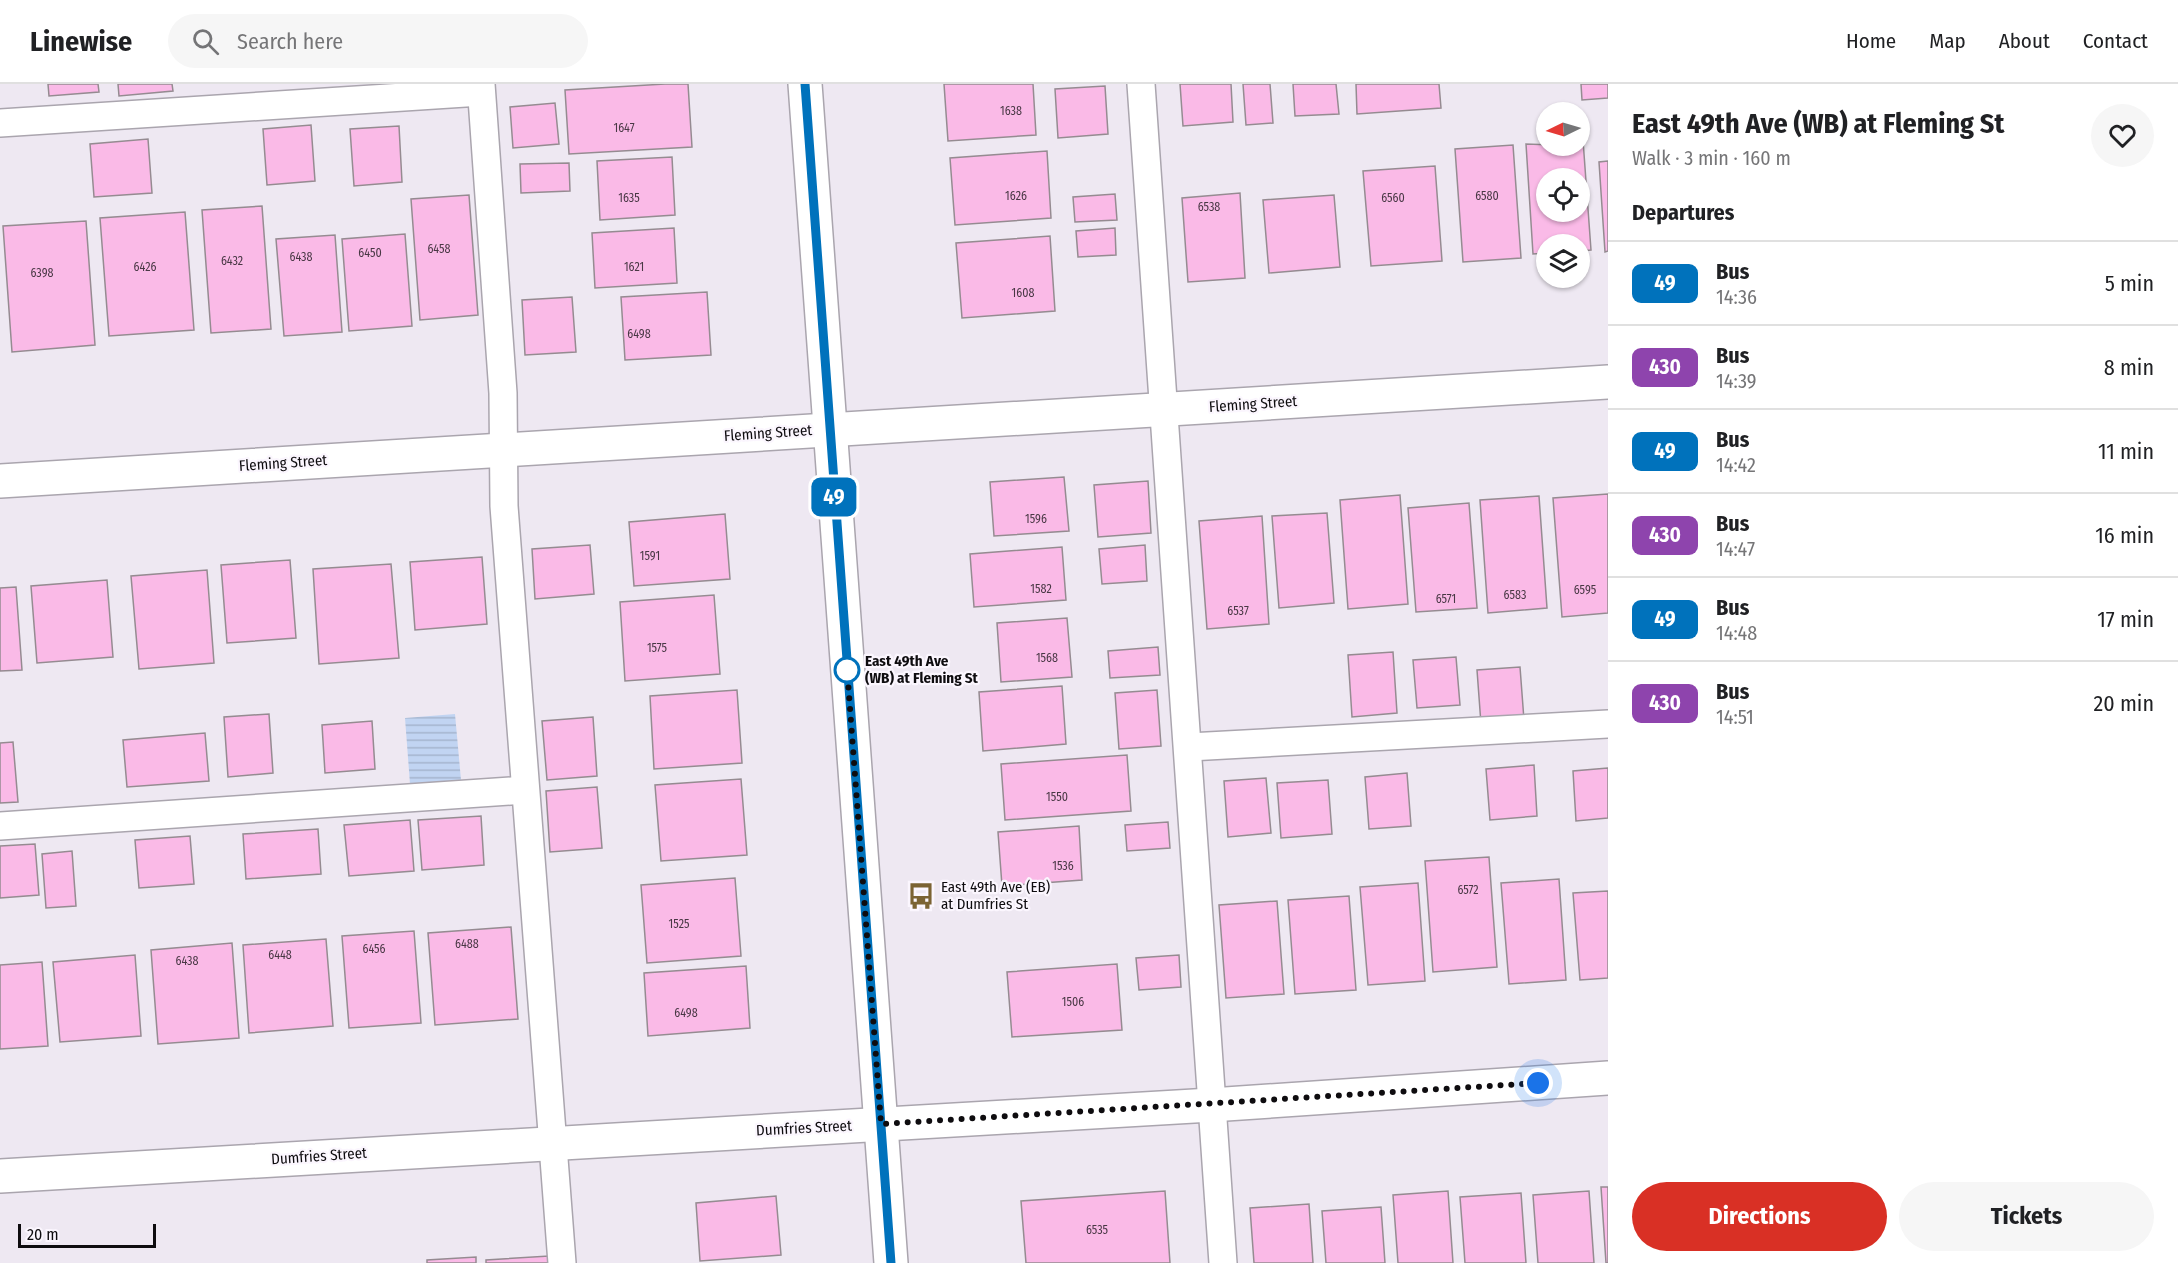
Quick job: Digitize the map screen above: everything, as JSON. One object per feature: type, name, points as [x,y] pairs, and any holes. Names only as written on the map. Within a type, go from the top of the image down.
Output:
[{"type":"street","points":[[805,84],[891,1263]]},
{"type":"street","name":"Fleming Street","points":[[0,481],[1608,382]]},
{"type":"street","name":"Dumfries Street","points":[[0,1176],[1211,1105],[1608,1078]]},
{"type":"lane","points":[[1141,84],[1189,747],[1211,1105],[1224,1263]]},
{"type":"lane","points":[[0,123],[481,88],[503,393],[504,506],[562,1263]]},
{"type":"lane","points":[[1189,747],[1608,724]]},
{"type":"lane","points":[[0,826],[525,790]]},
{"type":"water","points":[[455,714],[461,780],[410,784],[405,718]]},
{"type":"building","points":[[48,84],[98,84],[99,92],[49,96]]},
{"type":"building","points":[[118,84],[172,84],[173,91],[119,96]]},
{"type":"building","points":[[688,84],[692,147],[569,154],[565,90]]},
{"type":"building","points":[[944,84],[1033,84],[1036,135],[948,141]]},
{"type":"building","points":[[1180,84],[1231,84],[1233,122],[1183,126]]},
{"type":"building","points":[[1243,84],[1270,84],[1273,123],[1246,125]]},
{"type":"building","points":[[1293,84],[1336,84],[1339,114],[1295,116]]},
{"type":"building","points":[[1356,84],[1439,84],[1441,108],[1357,114]]},
{"type":"building","points":[[1581,84],[1608,84],[1608,98],[1582,100]]},
{"type":"building","points":[[1105,86],[1108,134],[1058,138],[1055,89]]},
{"type":"building","points":[[555,103],[559,144],[513,148],[510,107]]},
{"type":"building","points":[[311,125],[315,181],[267,185],[263,129]]},
{"type":"building","points":[[399,126],[402,182],[354,186],[350,129]]},
{"type":"building","points":[[148,139],[152,193],[94,197],[90,144]]},
{"type":"building","points":[[1526,144],[1536,144],[1536,156],[1584,156],[1585,168],[1536,168],[1536,222],[1589,222],[1590,234],[1536,234],[1536,254],[1533,254]]},
{"type":"building","points":[[1513,145],[1521,258],[1463,262],[1455,149]]},
{"type":"building","points":[[1047,151],[1051,218],[955,225],[950,158]]},
{"type":"building","points":[[672,157],[675,215],[600,220],[597,161]]},
{"type":"building","points":[[1608,161],[1608,251],[1605,252],[1599,162]]},
{"type":"building","points":[[569,163],[570,191],[521,193],[520,164]]},
{"type":"building","points":[[1435,166],[1442,261],[1371,266],[1363,171]]},
{"type":"building","points":[[1240,193],[1245,278],[1188,282],[1182,198]]},
{"type":"building","points":[[1115,194],[1117,220],[1075,222],[1073,197]]},
{"type":"building","points":[[469,195],[478,315],[420,320],[411,199]]},
{"type":"building","points":[[1334,195],[1340,267],[1269,273],[1263,200]]},
{"type":"building","points":[[262,206],[271,329],[211,333],[202,210]]},
{"type":"building","points":[[185,212],[194,330],[109,336],[100,218]]},
{"type":"building","points":[[86,221],[95,345],[12,352],[3,226]]},
{"type":"building","points":[[674,228],[677,283],[595,288],[592,233]]},
{"type":"building","points":[[1115,228],[1116,255],[1078,257],[1076,231]]},
{"type":"building","points":[[405,234],[412,326],[349,331],[342,239]]},
{"type":"building","points":[[335,235],[342,332],[284,336],[276,239]]},
{"type":"building","points":[[1050,236],[1055,311],[962,318],[956,243]]},
{"type":"building","points":[[707,292],[711,355],[625,360],[621,297]]},
{"type":"building","points":[[572,297],[576,352],[525,355],[522,300]]},
{"type":"building","points":[[1064,477],[1069,531],[994,536],[990,482]]},
{"type":"building","points":[[1148,481],[1151,533],[1098,537],[1094,485]]},
{"type":"building","points":[[1608,494],[1608,613],[1562,617],[1553,498]]},
{"type":"building","points":[[1400,495],[1408,604],[1348,609],[1340,500]]},
{"type":"building","points":[[1539,496],[1547,608],[1488,613],[1480,500]]},
{"type":"building","points":[[1469,503],[1477,608],[1416,612],[1408,508]]},
{"type":"building","points":[[1327,513],[1334,603],[1279,608],[1272,516]]},
{"type":"building","points":[[725,514],[730,579],[634,586],[629,522]]},
{"type":"building","points":[[1262,516],[1269,624],[1207,629],[1199,521]]},
{"type":"building","points":[[590,545],[594,594],[535,599],[532,549]]},
{"type":"building","points":[[1145,545],[1147,581],[1102,584],[1099,549]]},
{"type":"building","points":[[1062,547],[1066,600],[974,607],[970,554]]},
{"type":"building","points":[[482,557],[487,624],[415,630],[410,562]]},
{"type":"building","points":[[290,560],[296,638],[227,643],[221,565]]},
{"type":"building","points":[[391,564],[399,658],[319,664],[313,569]]},
{"type":"building","points":[[207,570],[214,663],[139,669],[131,576]]},
{"type":"building","points":[[107,580],[113,657],[37,663],[31,586]]},
{"type":"building","points":[[16,587],[22,670],[0,671],[0,588]]},
{"type":"building","points":[[714,595],[720,674],[625,681],[620,602]]},
{"type":"building","points":[[1067,618],[1072,677],[1001,682],[997,623]]},
{"type":"building","points":[[1158,647],[1160,675],[1110,678],[1108,651]]},
{"type":"building","points":[[1393,652],[1397,713],[1352,717],[1348,655]]},
{"type":"building","points":[[1456,657],[1460,705],[1417,708],[1413,660]]},
{"type":"building","points":[[1520,667],[1524,720],[1481,724],[1477,670]]},
{"type":"building","points":[[1062,686],[1066,744],[983,751],[979,692]]},
{"type":"building","points":[[737,690],[742,763],[654,769],[650,696]]},
{"type":"building","points":[[1157,690],[1161,746],[1119,749],[1115,693]]},
{"type":"building","points":[[269,714],[273,773],[228,777],[224,717]]},
{"type":"building","points":[[593,717],[597,776],[547,780],[542,721]]},
{"type":"building","points":[[372,721],[375,769],[325,773],[322,725]]},
{"type":"building","points":[[205,733],[209,781],[127,787],[123,740]]},
{"type":"building","points":[[13,742],[18,802],[0,803],[0,743]]},
{"type":"building","points":[[1127,755],[1131,811],[1005,820],[1001,764]]},
{"type":"building","points":[[1534,765],[1537,816],[1490,820],[1486,769]]},
{"type":"building","points":[[1608,768],[1608,818],[1576,821],[1573,771]]},
{"type":"building","points":[[1407,773],[1411,826],[1369,829],[1365,777]]},
{"type":"building","points":[[1266,778],[1271,833],[1228,837],[1224,781]]},
{"type":"building","points":[[741,779],[747,855],[661,861],[655,785]]},
{"type":"building","points":[[1328,780],[1332,834],[1281,838],[1277,783]]},
{"type":"building","points":[[597,787],[602,848],[550,852],[546,791]]},
{"type":"building","points":[[481,816],[484,865],[422,870],[418,820]]},
{"type":"building","points":[[410,820],[414,871],[349,876],[344,825]]},
{"type":"building","points":[[1168,822],[1170,848],[1127,851],[1125,825]]},
{"type":"building","points":[[1079,826],[1082,880],[1002,886],[998,832]]},
{"type":"building","points":[[318,829],[321,874],[246,879],[243,834]]},
{"type":"building","points":[[190,836],[194,884],[139,888],[135,840]]},
{"type":"building","points":[[35,844],[39,895],[0,898],[0,846]]},
{"type":"building","points":[[72,851],[76,906],[46,908],[42,854]]},
{"type":"building","points":[[1489,857],[1497,967],[1433,972],[1425,861]]},
{"type":"building","points":[[735,878],[741,956],[647,963],[641,885]]},
{"type":"building","points":[[1559,879],[1566,980],[1509,984],[1501,883]]},
{"type":"building","points":[[1418,883],[1425,981],[1368,985],[1360,887]]},
{"type":"building","points":[[1608,891],[1608,978],[1580,980],[1573,893]]},
{"type":"building","points":[[1349,896],[1356,990],[1295,994],[1288,900]]},
{"type":"building","points":[[1277,901],[1284,994],[1226,998],[1219,905]]},
{"type":"building","points":[[511,927],[518,1019],[435,1025],[428,933]]},
{"type":"building","points":[[414,931],[421,1023],[349,1028],[342,936]]},
{"type":"building","points":[[326,939],[333,1026],[249,1033],[243,945]]},
{"type":"building","points":[[232,943],[239,1038],[158,1044],[151,950]]},
{"type":"building","points":[[135,955],[141,1036],[60,1042],[53,962]]},
{"type":"building","points":[[1179,955],[1181,987],[1139,990],[1136,958]]},
{"type":"building","points":[[42,962],[48,1046],[0,1049],[0,965]]},
{"type":"building","points":[[1117,964],[1122,1030],[1012,1037],[1007,972]]},
{"type":"building","points":[[746,966],[750,1028],[648,1036],[644,973]]},
{"type":"building","points":[[1601,1187],[1608,1187],[1608,1263],[1606,1263]]},
{"type":"building","points":[[1165,1191],[1170,1263],[1026,1263],[1021,1201]]},
{"type":"building","points":[[1448,1191],[1453,1263],[1398,1263],[1393,1195]]},
{"type":"building","points":[[1589,1191],[1594,1263],[1538,1263],[1533,1195]]},
{"type":"building","points":[[1521,1193],[1526,1263],[1465,1263],[1460,1197]]},
{"type":"building","points":[[776,1196],[781,1255],[700,1261],[696,1203]]},
{"type":"building","points":[[1309,1204],[1313,1263],[1254,1263],[1250,1208]]},
{"type":"building","points":[[1381,1207],[1385,1263],[1326,1263],[1322,1211]]},
{"type":"building","points":[[549,1256],[550,1263],[486,1263],[486,1260]]},
{"type":"building","points":[[476,1257],[476,1263],[427,1263],[427,1260]]},
{"type":"bus line","name":"49","points":[[805,84],[891,1263]]},
{"type":"place","name":"East 49th Ave (WB) at Fleming St","points":[[847,670]]},
{"type":"place","name":"East 49th Ave (EB) at Dumfries St","points":[[921,896]]},
{"type":"route","points":[[847,670],[847,668],[881,1124],[1538,1083]]}]
